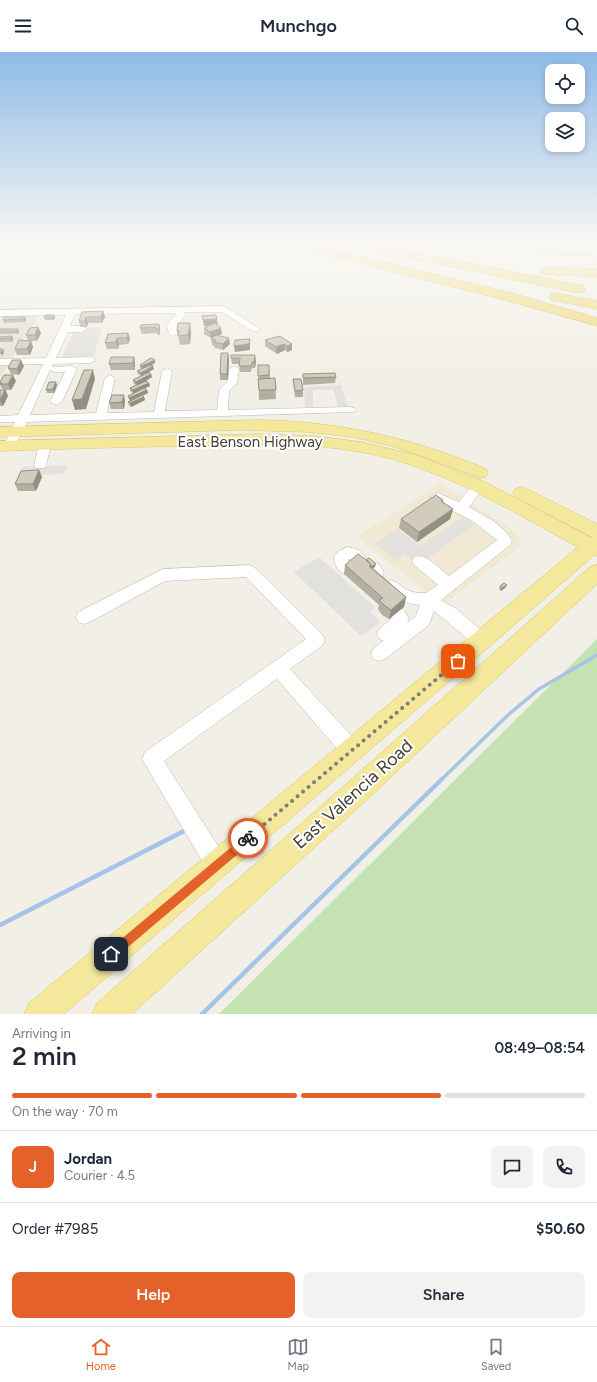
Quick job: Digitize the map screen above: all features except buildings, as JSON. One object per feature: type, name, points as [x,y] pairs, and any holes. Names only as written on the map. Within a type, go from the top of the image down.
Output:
[{"type":"highway","points":[[480,289],[597,322]]},
{"type":"highway","points":[[518,289],[597,305]]},
{"type":"highway","points":[[582,289],[588,290]]},
{"type":"main road","name":"East Benson Highway","points":[[12,435],[262,425],[308,427],[351,432],[389,440],[457,462],[596,542]]},
{"type":"main road","name":"East Benson Highway","points":[[0,432],[45,444],[258,439],[314,441],[360,447],[410,459],[479,486],[596,542]]},
{"type":"main road","name":"East Valencia Road","points":[[40,1014],[482,641],[596,542]]},
{"type":"main road","name":"East Valencia Road","points":[[108,1014],[363,786],[597,572]]},
{"type":"street","points":[[0,321],[3,313],[224,309],[256,329]]},
{"type":"street","points":[[150,320],[152,310]]},
{"type":"street","points":[[173,333],[171,329],[172,324],[181,315],[179,310]]},
{"type":"street","points":[[0,419],[12,435],[72,312]]},
{"type":"street","points":[[64,329],[82,329]]},
{"type":"street","points":[[47,365],[91,360]]},
{"type":"street","points":[[0,362],[47,365],[72,369],[56,402]]},
{"type":"street","points":[[222,413],[224,390],[232,383],[234,369]]},
{"type":"street","points":[[159,415],[167,371]]},
{"type":"street","points":[[102,416],[110,378]]},
{"type":"street","name":"East Benson Highway","points":[[12,435],[102,416],[350,410]]},
{"type":"street","points":[[40,464],[45,444]]},
{"type":"street","points":[[461,508],[479,486]]},
{"type":"street","points":[[379,654],[422,620],[429,600],[505,541],[502,534],[461,508],[438,498]]},
{"type":"street","points":[[349,571],[342,564],[341,559],[343,555],[348,553],[368,565],[405,597],[429,600],[449,613],[482,641]]},
{"type":"street","points":[[419,561],[449,585]]},
{"type":"street","points":[[84,617],[163,575],[249,571],[317,640],[152,759],[217,865]]},
{"type":"street","points":[[385,634],[400,621],[401,618],[396,612]]},
{"type":"street","points":[[278,668],[352,751]]},
{"type":"shaded area","points":[[44,309],[0,377],[0,310]]},
{"type":"shaded area","points":[[102,327],[94,356],[62,358],[75,328]]},
{"type":"shaded area","points":[[341,385],[348,408],[338,408],[334,390],[313,390],[313,408],[305,407],[304,387]]},
{"type":"shaded area","points":[[67,465],[64,474],[19,475],[23,467]]},
{"type":"shaded area","points":[[440,483],[509,528],[519,537],[521,546],[443,605],[357,537]]},
{"type":"shaded area","points":[[463,517],[474,525],[418,565],[405,554],[396,561],[375,543],[397,529],[419,546]]},
{"type":"shaded area","points":[[319,557],[376,608],[370,612],[381,622],[361,636],[294,572]]},
{"type":"green space","points":[[597,639],[597,1014],[219,1014]]},
{"type":"waterway","points":[[441,780],[508,715],[539,689],[597,655]]},
{"type":"waterway","points":[[202,1014],[442,779]]},
{"type":"waterway","points":[[0,925],[188,829]]},
{"type":"way so far","points":[[248,838],[458,661]]},
{"type":"route","points":[[111,954],[248,838]]}]
